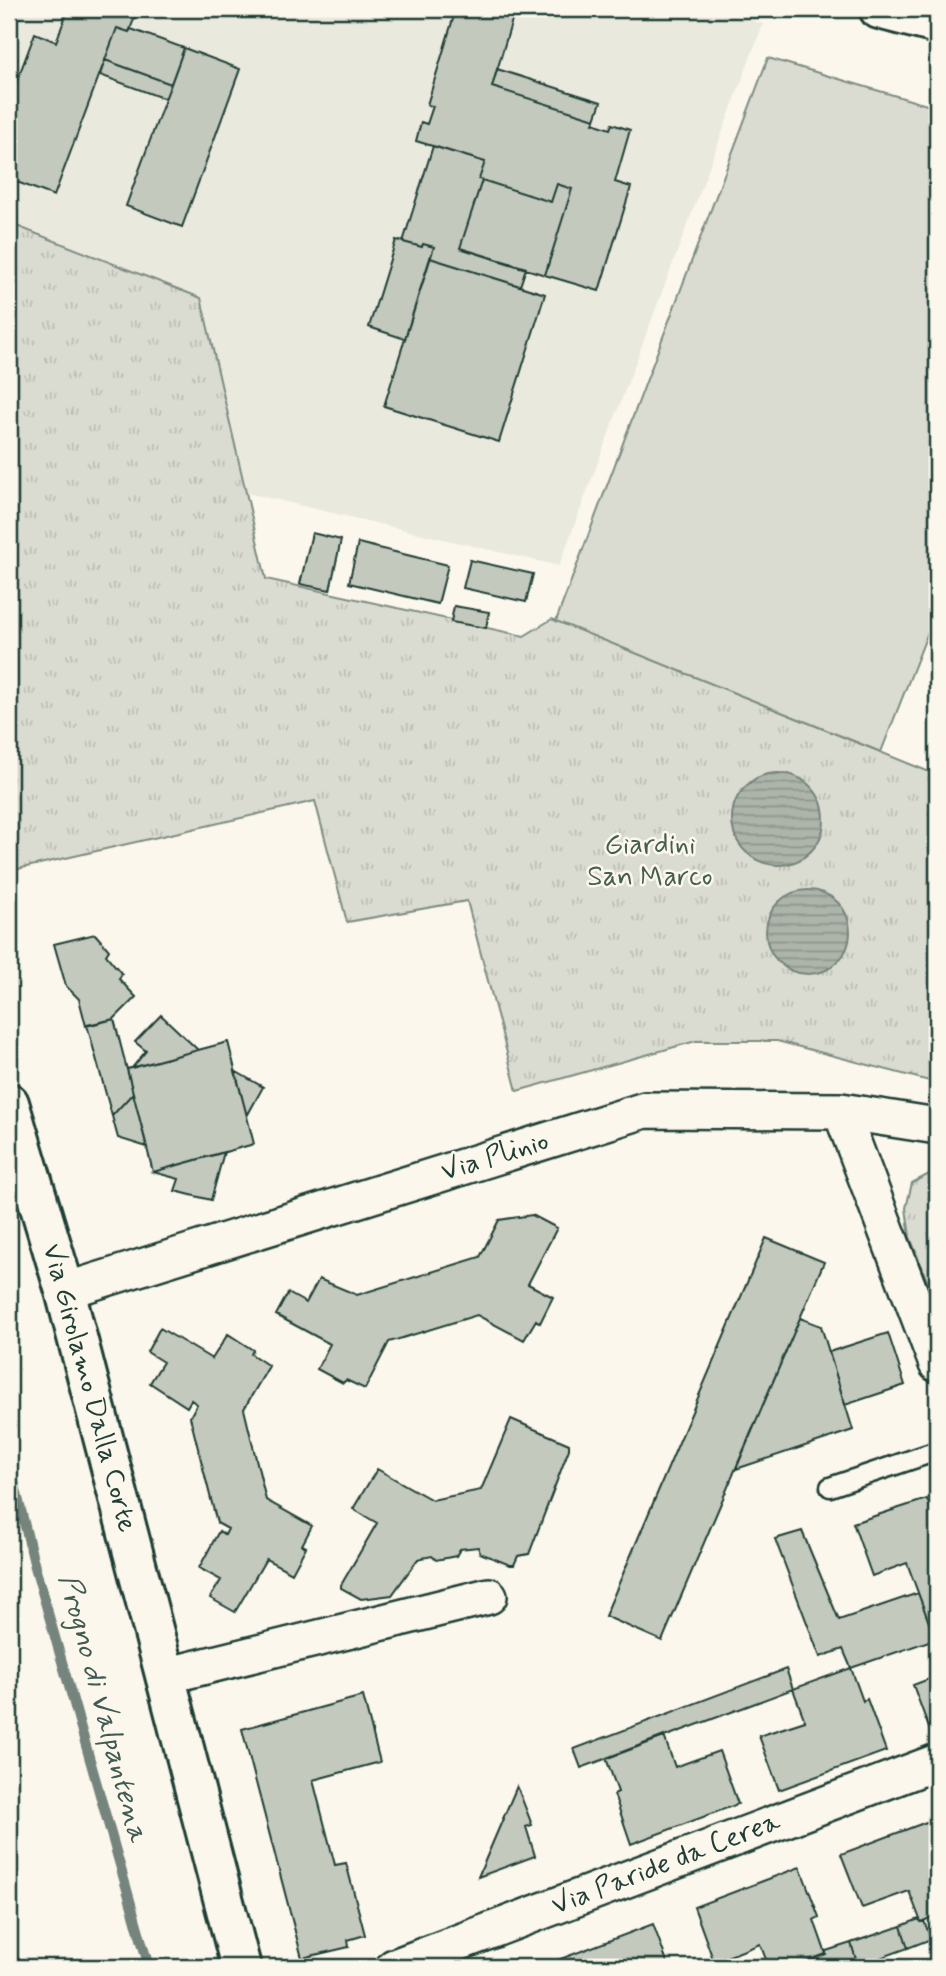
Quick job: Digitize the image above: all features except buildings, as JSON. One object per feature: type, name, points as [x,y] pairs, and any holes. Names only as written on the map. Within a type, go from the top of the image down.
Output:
[{"type":"street","points":[[879,9],[937,24]]},
{"type":"street","name":"Via Girolamo Dalla Corte","points":[[9,1102],[65,1290],[241,1967]]},
{"type":"street","name":"Via Plinio","points":[[65,1290],[645,1110],[841,1111],[937,1126]]},
{"type":"street","points":[[841,1111],[937,1364]]},
{"type":"street","points":[[165,1676],[489,1597]]},
{"type":"street","name":"Via Paride da Cerea","points":[[394,1967],[937,1762]]},
{"type":"lane","points":[[830,1487],[937,1451]]},
{"type":"shaded area","points":[[9,9],[712,9],[763,24],[559,566],[247,493],[201,298],[9,221]]},
{"type":"shaded area","points":[[778,773],[796,777],[810,787],[820,801],[824,819],[820,837],[810,851],[796,861],[778,865],[760,861],[746,851],[736,837],[732,819],[736,801],[746,787],[760,777]]},
{"type":"shaded area","points":[[808,890],[824,893],[838,902],[847,916],[850,932],[847,948],[838,962],[824,971],[808,974],[792,971],[778,962],[769,948],[766,932],[769,916],[778,902],[792,893]]},
{"type":"green space","points":[[768,58],[937,108],[937,609],[881,752],[556,621]]},
{"type":"green space","name":"Giardini San Marco","points":[[9,223],[201,298],[266,579],[524,636],[552,619],[937,775],[937,1083],[777,1041],[696,1041],[517,1091],[467,901],[347,922],[315,801],[9,871]]},
{"type":"green space","points":[[937,1170],[937,1306],[910,1237],[906,1208],[912,1183]]},
{"type":"waterway","name":"Progno di Valpantena","points":[[9,1461],[35,1567],[149,1967]]}]
